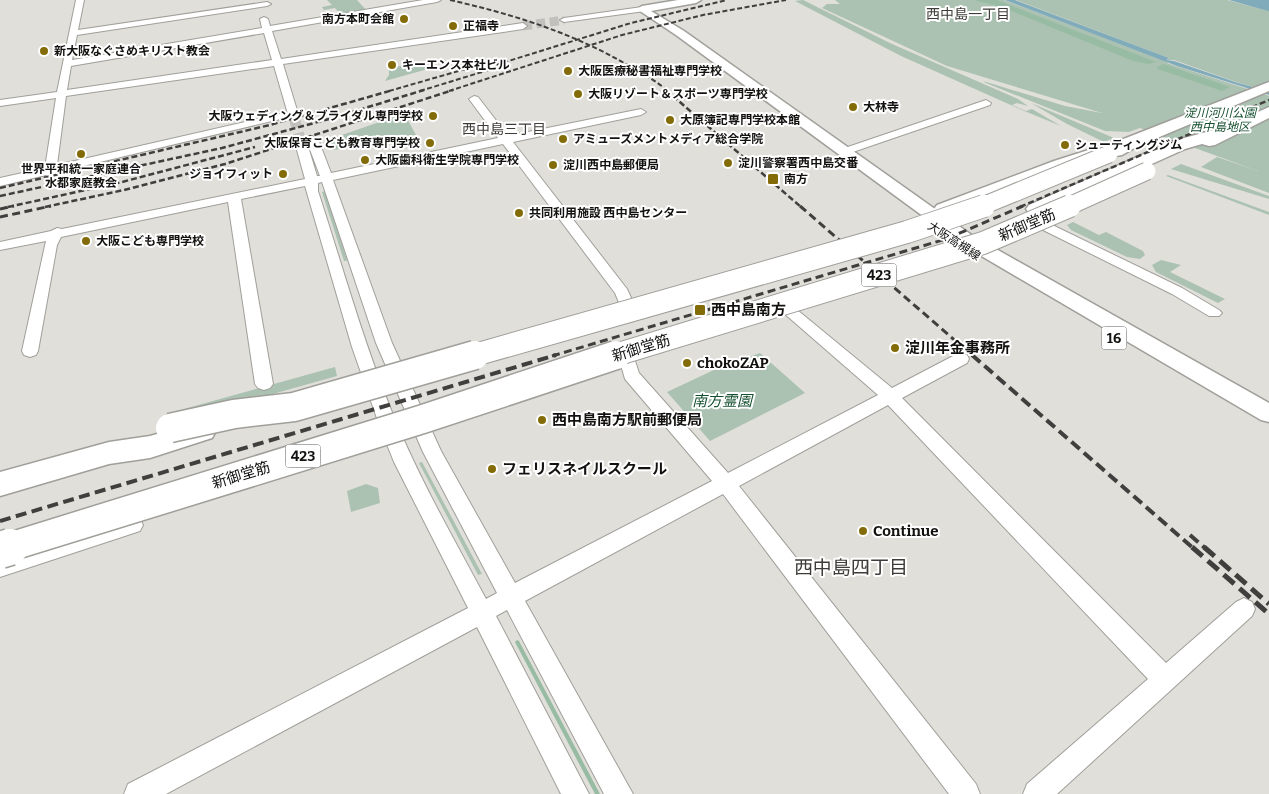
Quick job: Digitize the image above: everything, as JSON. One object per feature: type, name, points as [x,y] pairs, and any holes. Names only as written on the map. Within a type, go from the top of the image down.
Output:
[{"type":"highway","name":"423","points":[[0,491],[955,217],[1269,86]]},
{"type":"highway","name":"新御堂筋","points":[[3,549],[423,418],[617,362],[1007,234],[1188,152],[1225,132],[1269,112]]},
{"type":"highway","points":[[963,243],[1179,145],[1225,132]]},
{"type":"highway","points":[[928,218],[939,210],[1074,159],[1132,142]]},
{"type":"highway","name":"423","points":[[0,484],[109,453],[150,447],[913,229],[928,218]]},
{"type":"highway","name":"423","points":[[3,549],[626,352],[946,254],[963,243]]},
{"type":"highway","points":[[0,473],[202,420],[294,406]]},
{"type":"main road","points":[[642,9],[696,0]]},
{"type":"main road","name":"大阪高槻線","points":[[642,9],[660,22],[670,25],[843,152],[928,218]]},
{"type":"main road","name":"大阪高槻線","points":[[660,22],[662,27],[963,243],[1269,428]]},
{"type":"main road","name":"大阪高槻線","points":[[963,243],[1269,414]]},
{"type":"street","points":[[51,173],[66,64],[80,0]]},
{"type":"street","points":[[66,64],[437,0]]},
{"type":"street","points":[[0,182],[51,173],[289,116],[271,29],[263,3],[73,33]]},
{"type":"street","points":[[564,20],[642,9]]},
{"type":"street","points":[[0,103],[62,92],[277,61],[285,52],[523,26]]},
{"type":"street","points":[[271,29],[285,52],[304,114]]},
{"type":"street","points":[[0,98],[62,92]]},
{"type":"street","points":[[474,98],[622,292],[625,302]]},
{"type":"street","points":[[843,152],[986,103]]},
{"type":"street","points":[[0,246],[320,181],[641,112]]},
{"type":"street","points":[[307,141],[320,181],[344,225],[384,343],[432,452],[510,598],[619,794]]},
{"type":"street","points":[[320,181],[312,191],[373,383],[389,427],[404,462],[574,794]]},
{"type":"street","points":[[234,198],[264,384]]},
{"type":"street","points":[[1042,224],[1177,291],[1214,313]]},
{"type":"street","points":[[30,351],[50,245],[56,234]]},
{"type":"street","points":[[790,312],[891,397],[1165,679]]},
{"type":"street","points":[[138,794],[961,359]]},
{"type":"street","points":[[617,362],[631,375],[726,484],[966,794]]},
{"type":"street","points":[[3,549],[133,525]]},
{"type":"street","points":[[1037,794],[1244,608]]},
{"type":"green space","points":[[327,0],[357,0],[367,11],[342,16],[335,8],[324,10],[322,7],[332,5]]},
{"type":"green space","points":[[803,0],[892,44],[1018,99],[1028,106],[1017,103],[1012,105],[1026,111],[1032,109],[1061,126],[1022,110],[901,56],[795,1]]},
{"type":"green space","name":"淀川河川公園 西中島地区","points":[[835,0],[1004,0],[1167,63],[1269,96],[1269,193],[1201,167],[1217,157],[1258,171],[1140,128],[1129,132],[1105,131],[986,83],[983,81],[1065,106],[1102,113],[947,66],[822,8],[827,4],[840,4]]},
{"type":"green space","points":[[973,0],[997,0],[1156,62],[1148,64],[1133,61],[1002,7]]},
{"type":"green space","points":[[1016,0],[1227,0],[1269,11],[1269,91],[1239,83],[1174,60],[1166,60],[1169,58]]},
{"type":"green space","points":[[418,63],[435,67],[385,81],[389,75],[389,68]]},
{"type":"green space","points":[[1164,64],[1230,87],[1222,91],[1158,69],[1157,67]]},
{"type":"green space","points":[[1031,103],[1114,138],[1104,142],[1067,124]]},
{"type":"green space","points":[[400,115],[405,115],[416,135],[333,150],[330,141],[333,138]]},
{"type":"green space","points":[[1181,164],[1269,196],[1269,199],[1171,169]]},
{"type":"green space","points":[[1168,175],[1269,212],[1269,215],[1166,176]]},
{"type":"green space","points":[[325,191],[346,261],[344,261],[322,192]]},
{"type":"green space","points":[[1073,222],[1099,235],[1106,232],[1143,251],[1145,255],[1140,259],[1127,257],[1071,230],[1067,225]]},
{"type":"green space","points":[[1161,260],[1181,265],[1170,272],[1225,299],[1218,303],[1156,272],[1152,265]]},
{"type":"green space","name":"南方霊園","points":[[760,353],[805,393],[710,441],[667,392],[716,369]]},
{"type":"green space","points":[[335,367],[337,376],[180,420],[162,418],[166,414]]},
{"type":"green space","points":[[422,462],[482,574],[478,575],[419,463]]},
{"type":"green space","points":[[366,484],[378,488],[380,503],[351,512],[347,491]]},
{"type":"green space","points":[[517,640],[600,794],[595,794],[515,642]]},
{"type":"water","points":[[1005,0],[1015,0],[1169,58],[1166,60],[1269,91],[1269,95],[1177,66]]},
{"type":"water","points":[[1229,0],[1269,0],[1269,11],[1268,11]]},
{"type":"tunnel","points":[[523,26],[564,20]]},
{"type":"tunnel","points":[[294,117],[301,143]]},
{"type":"railway","points":[[450,0],[496,11],[578,39]]},
{"type":"railway","points":[[578,39],[631,23],[727,0]]},
{"type":"railway","points":[[590,45],[622,35],[703,15],[786,0]]},
{"type":"railway","points":[[489,67],[578,39]]},
{"type":"railway","points":[[578,39],[590,45]]},
{"type":"railway","points":[[449,91],[590,45]]},
{"type":"railway","points":[[590,45],[626,64],[668,91]]},
{"type":"railway","points":[[389,91],[490,62]]},
{"type":"railway","points":[[420,91],[495,68]]},
{"type":"railway","points":[[0,188],[270,125],[393,90]]},
{"type":"railway","points":[[0,196],[222,148],[329,119],[424,90]]},
{"type":"railway","points":[[45,207],[124,190],[225,164],[453,90]]},
{"type":"railway","points":[[666,90],[801,207]]},
{"type":"railway","points":[[1020,207],[1269,100]]},
{"type":"railway","points":[[8,207],[122,182],[255,147]]},
{"type":"railway","points":[[0,209],[14,206]]},
{"type":"railway","points":[[0,217],[51,206]]},
{"type":"railway","points":[[800,206],[866,263]]},
{"type":"railway","points":[[866,263],[946,239],[1023,206]]},
{"type":"railway","points":[[552,356],[866,263]]},
{"type":"railway","points":[[866,263],[973,356]]},
{"type":"railway","points":[[0,521],[556,355]]},
{"type":"railway","points":[[972,355],[1193,548]]},
{"type":"railway","points":[[1190,535],[1205,548]]},
{"type":"railway","points":[[1192,547],[1269,614]]},
{"type":"railway","points":[[1204,547],[1269,604]]},
{"type":"place","name":"南方本町会館","points":[[404,19]]},
{"type":"place","name":"正福寺","points":[[453,26]]},
{"type":"place","name":"新大阪なぐさめキリスト教会","points":[[44,51]]},
{"type":"place","name":"キーエンス本社ビル","points":[[392,65]]},
{"type":"place","name":"大阪医療秘書福祉専門学校","points":[[568,71]]},
{"type":"place","name":"大阪リゾート＆スポーツ専門学校","points":[[578,94]]},
{"type":"place","name":"大林寺","points":[[853,107]]},
{"type":"place","name":"大阪ウェディング＆ブライダル専門学校","points":[[433,116]]},
{"type":"place","name":"大原簿記専門学校本館","points":[[670,120]]},
{"type":"place","name":"アミューズメントメディア総合学院","points":[[563,139]]},
{"type":"place","name":"大阪保育こども教育専門学校","points":[[430,143]]},
{"type":"place","name":"シューティングジム","points":[[1065,145]]},
{"type":"place","name":"世界平和統一家庭連合 水都家庭教会","points":[[81,154]]},
{"type":"place","name":"大阪歯科衛生学院専門学校","points":[[365,160]]},
{"type":"place","name":"淀川警察署西中島交番","points":[[728,163]]},
{"type":"place","name":"淀川西中島郵便局","points":[[553,165]]},
{"type":"place","name":"ジョイフィット","points":[[283,174]]},
{"type":"place","name":"南方","points":[[773,179]]},
{"type":"place","name":"共同利用施設 西中島センター","points":[[519,213]]},
{"type":"place","name":"大阪こども専門学校","points":[[86,241]]},
{"type":"place","name":"西中島南方","points":[[700,310]]},
{"type":"place","name":"淀川年金事務所","points":[[895,348]]},
{"type":"place","name":"chokoZAP","points":[[687,363]]},
{"type":"place","name":"西中島南方駅前郵便局","points":[[542,420]]},
{"type":"place","name":"フェリスネイルスクール","points":[[492,469]]},
{"type":"place","name":"Continue","points":[[863,531]]},
{"type":"district","name":"西中島一丁目","points":[[968,14]]},
{"type":"district","name":"西中島三丁目","points":[[504,129]]},
{"type":"district","name":"西中島四丁目","points":[[851,567]]}]
